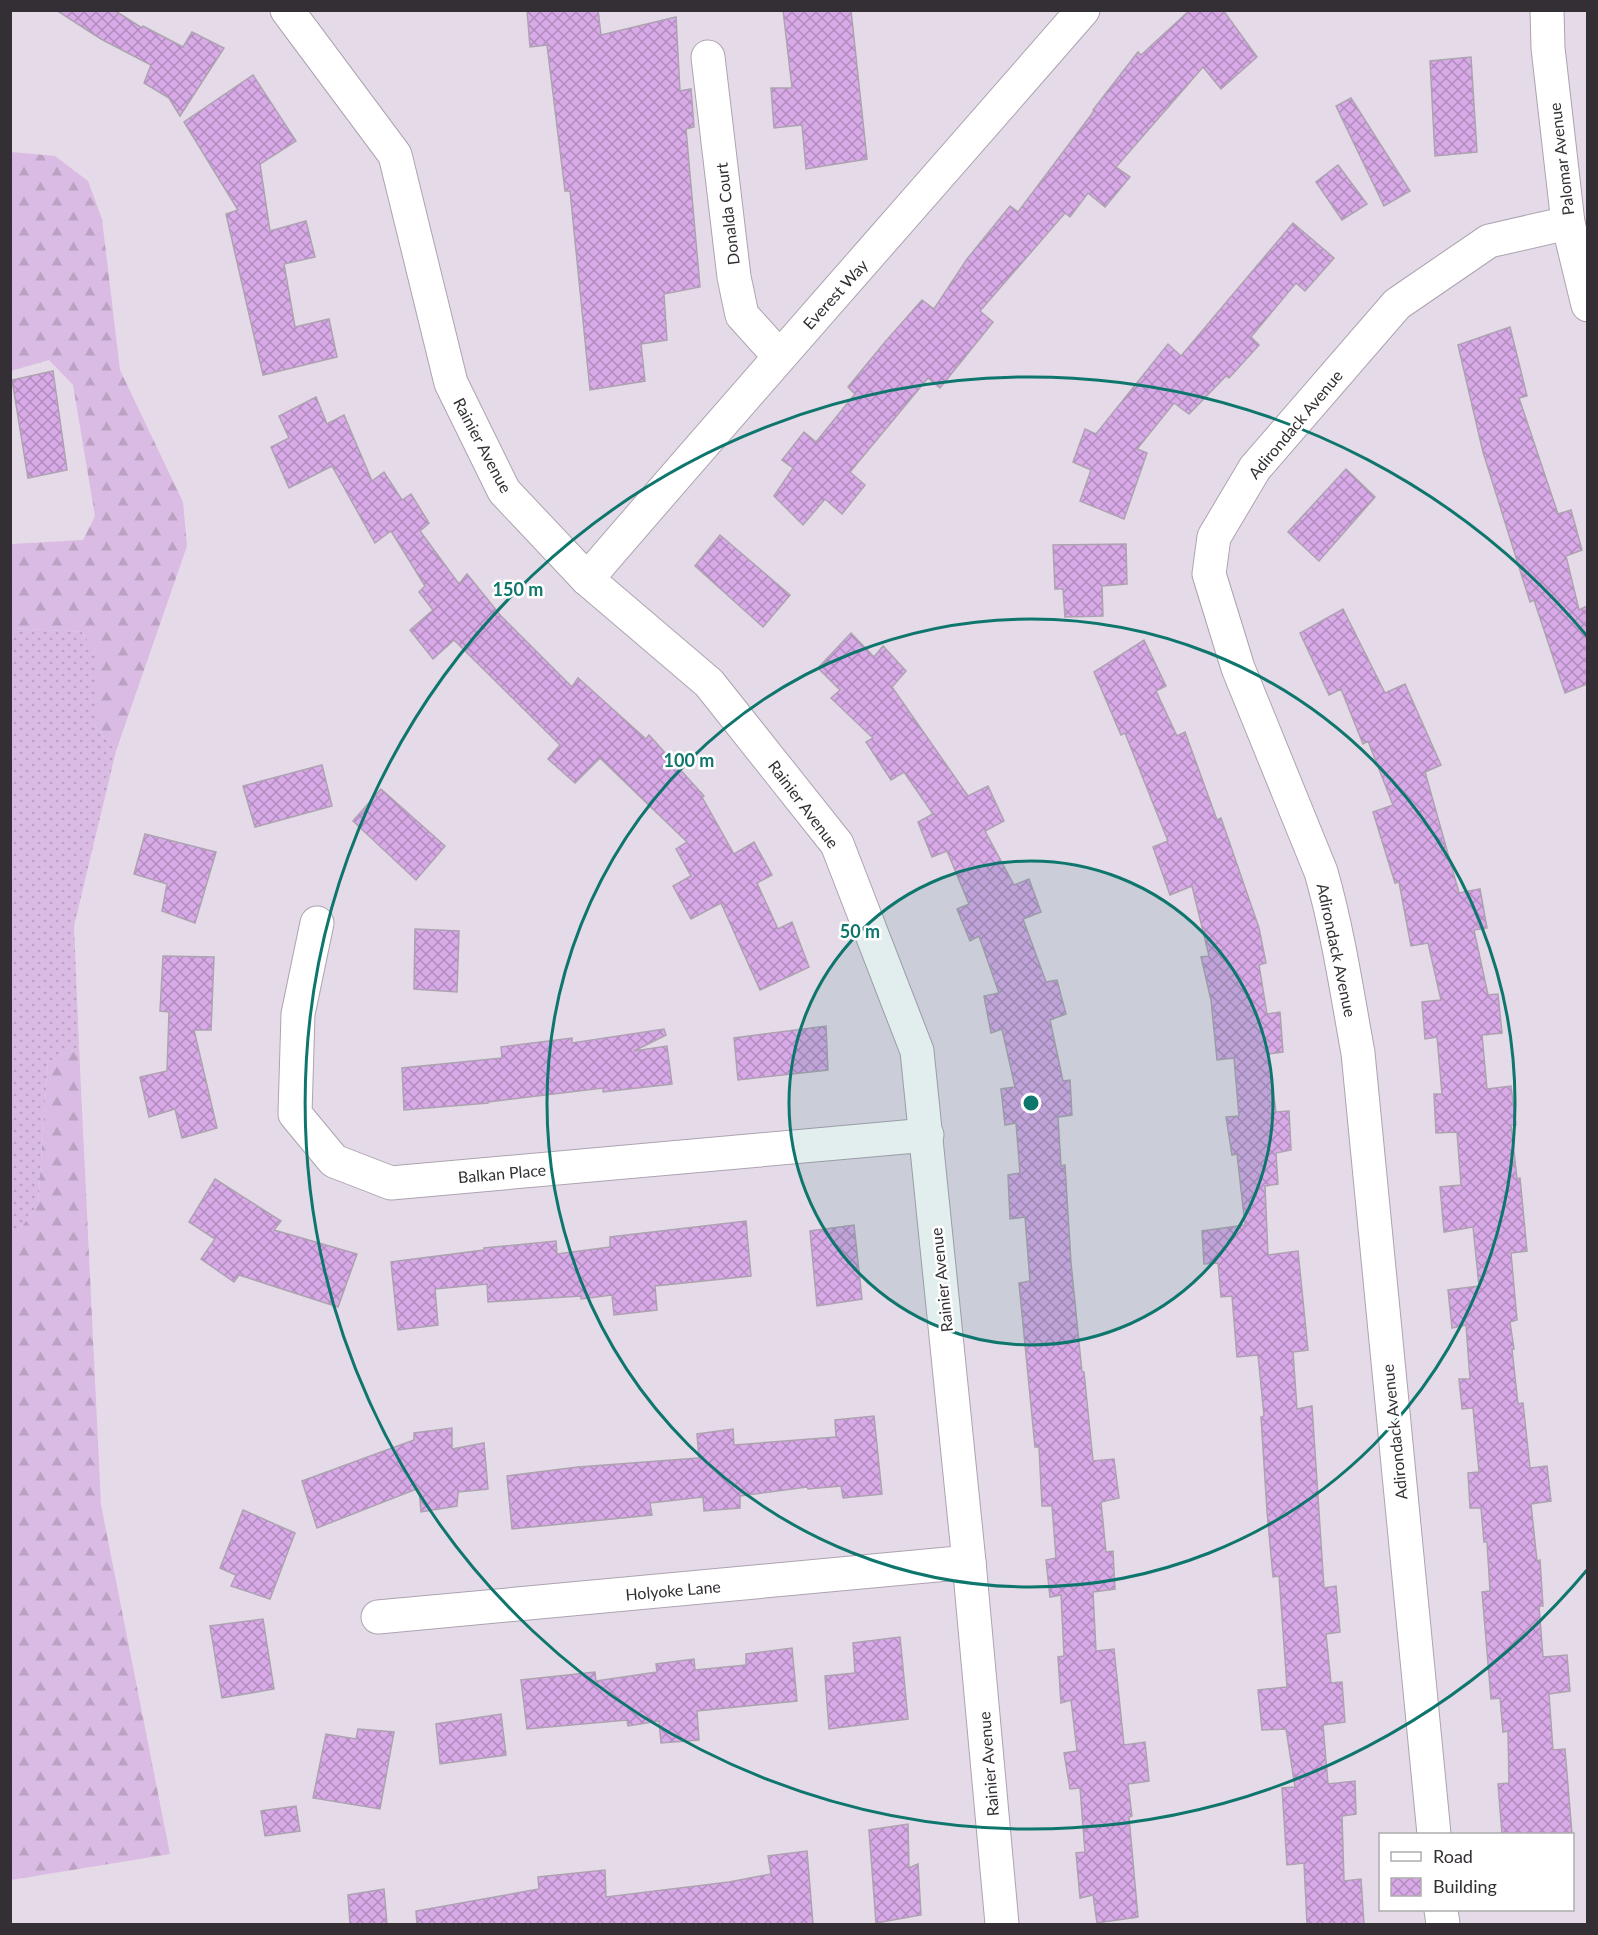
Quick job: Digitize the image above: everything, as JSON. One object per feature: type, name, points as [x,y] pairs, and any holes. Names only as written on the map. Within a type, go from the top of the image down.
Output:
[{"type":"street","name":"Everest Way","points":[[587,579],[779,356],[867,260],[1083,10]]},
{"type":"street","name":"Palomar Avenue","points":[[1547,10],[1548,48],[1568,223],[1587,305]]},
{"type":"street","name":"Rainier Avenue","points":[[293,13],[395,155],[450,383],[504,491],[587,579],[709,683],[837,844],[917,1051],[969,1562],[1002,1924]]},
{"type":"street","name":"Donalda Court","points":[[708,57],[734,277],[742,315],[779,356]]},
{"type":"street","name":"Adirondack Avenue","points":[[1434,1833],[1358,1053],[1341,955],[1330,901],[1321,872],[1238,668],[1209,574],[1214,537],[1255,468],[1397,304],[1489,241],[1568,223]]},
{"type":"street","name":"Balkan Place","points":[[317,923],[298,1014],[295,1114],[334,1161],[391,1183],[927,1135]]},
{"type":"street","name":"Holyoke Lane","points":[[378,1617],[969,1562]]},
{"type":"green space","points":[[11,152],[55,156],[88,181],[102,219],[120,370],[183,502],[187,546],[116,751],[95,726],[95,650],[82,632],[11,628],[11,544],[83,540],[95,516],[73,385],[49,360],[11,371]]},
{"type":"green space","points":[[11,628],[82,632],[95,650],[95,726],[116,751],[74,926],[79,1047],[48,1062],[38,1205],[11,1241]]},
{"type":"green space","points":[[79,1047],[101,1505],[170,1854],[11,1880],[11,1241],[38,1205],[48,1062]]},
{"type":"building","points":[[56,10],[114,10],[142,28],[143,26],[183,47],[192,32],[224,48],[180,116],[169,98],[144,83],[151,65],[101,39]]},
{"type":"building","points":[[527,10],[598,10],[601,35],[676,17],[680,91],[691,89],[694,127],[686,129],[700,287],[664,294],[667,340],[641,344],[645,381],[590,390],[570,191],[565,191],[547,45],[530,47]]},
{"type":"building","points":[[783,10],[851,10],[867,159],[806,169],[802,125],[774,128],[771,88],[792,88]]},
{"type":"building","points":[[1190,10],[1223,10],[1257,57],[1221,89],[1203,67],[1116,167],[1130,177],[1105,207],[1088,193],[1070,217],[1065,213],[980,311],[993,322],[940,388],[928,378],[850,472],[865,485],[842,514],[825,499],[803,525],[774,496],[793,468],[782,460],[804,432],[816,442],[855,394],[848,387],[885,342],[922,300],[934,309],[967,259],[1010,206],[1018,212],[1138,52],[1141,55]]},
{"type":"building","points":[[1471,57],[1477,152],[1435,156],[1430,61]]},
{"type":"building","points":[[253,75],[296,141],[260,164],[270,231],[306,221],[315,257],[284,264],[295,327],[329,319],[337,357],[263,375],[226,214],[238,210],[184,122]]},
{"type":"building","points":[[1351,98],[1410,191],[1384,206],[1336,106]]},
{"type":"building","points":[[1338,165],[1367,204],[1342,220],[1316,182]]},
{"type":"building","points":[[1293,223],[1334,258],[1305,291],[1296,283],[1251,337],[1259,345],[1229,378],[1226,376],[1189,414],[1174,403],[1137,449],[1147,453],[1124,519],[1080,501],[1091,470],[1073,462],[1085,429],[1096,434],[1168,344],[1181,356]]},
{"type":"building","points":[[1510,327],[1527,396],[1519,398],[1558,514],[1571,510],[1582,550],[1566,556],[1579,610],[1587,606],[1587,684],[1565,693],[1534,600],[1530,602],[1483,452],[1458,345]]},
{"type":"building","points":[[53,371],[67,470],[28,478],[12,380]]},
{"type":"building","points":[[316,397],[327,424],[344,415],[372,481],[384,472],[402,500],[411,494],[429,523],[420,531],[459,584],[467,574],[501,616],[572,687],[578,678],[646,739],[649,735],[704,796],[702,797],[734,854],[754,842],[772,875],[757,883],[778,929],[792,922],[809,967],[760,990],[721,903],[691,919],[673,886],[691,876],[676,849],[687,842],[600,758],[575,783],[548,759],[560,745],[454,640],[433,659],[410,630],[433,610],[419,592],[425,586],[391,531],[375,543],[332,466],[289,488],[271,447],[289,438],[279,416]]},
{"type":"building","points":[[1346,469],[1375,497],[1319,561],[1288,532]]},
{"type":"building","points":[[720,535],[790,595],[763,627],[695,566]]},
{"type":"building","points":[[1126,544],[1127,584],[1102,586],[1103,616],[1065,617],[1063,589],[1055,589],[1053,545]]},
{"type":"building","points":[[1343,609],[1385,693],[1405,684],[1441,765],[1425,772],[1459,893],[1480,889],[1487,928],[1474,930],[1488,995],[1498,994],[1502,1033],[1482,1035],[1487,1089],[1511,1086],[1516,1125],[1511,1125],[1517,1179],[1520,1178],[1527,1251],[1511,1253],[1517,1320],[1510,1322],[1514,1349],[1512,1349],[1518,1404],[1523,1403],[1530,1468],[1547,1466],[1551,1501],[1531,1504],[1537,1561],[1540,1560],[1543,1606],[1539,1606],[1543,1657],[1567,1655],[1570,1691],[1549,1694],[1553,1750],[1565,1749],[1572,1833],[1502,1833],[1498,1784],[1509,1783],[1508,1731],[1503,1732],[1500,1698],[1491,1699],[1482,1592],[1490,1591],[1487,1542],[1484,1542],[1481,1508],[1470,1508],[1468,1473],[1479,1472],[1473,1408],[1462,1409],[1459,1379],[1470,1379],[1466,1325],[1452,1328],[1448,1290],[1479,1286],[1473,1227],[1444,1232],[1440,1187],[1461,1185],[1457,1132],[1436,1133],[1434,1094],[1442,1094],[1437,1037],[1425,1039],[1422,1002],[1441,1000],[1428,943],[1411,946],[1399,882],[1395,883],[1373,812],[1393,805],[1368,741],[1363,744],[1341,689],[1329,695],[1300,633]]},
{"type":"building","points":[[851,633],[874,657],[883,646],[906,671],[892,687],[968,796],[988,786],[1004,821],[985,831],[1014,885],[1029,879],[1041,912],[1023,919],[1046,982],[1057,980],[1066,1014],[1050,1020],[1063,1081],[1070,1080],[1072,1115],[1058,1117],[1061,1166],[1065,1165],[1071,1263],[1082,1372],[1084,1372],[1093,1461],[1114,1459],[1119,1498],[1101,1502],[1106,1552],[1113,1551],[1115,1589],[1093,1592],[1096,1651],[1114,1649],[1124,1745],[1145,1742],[1149,1781],[1128,1784],[1138,1917],[1097,1923],[1093,1895],[1080,1898],[1076,1853],[1085,1852],[1080,1788],[1070,1789],[1064,1753],[1077,1751],[1071,1700],[1061,1703],[1058,1657],[1064,1656],[1061,1595],[1050,1597],[1046,1560],[1056,1558],[1052,1506],[1042,1506],[1039,1447],[1035,1447],[1019,1283],[1030,1281],[1025,1217],[1010,1219],[1008,1175],[1020,1173],[1016,1123],[1005,1125],[1001,1089],[1015,1087],[1002,1029],[991,1033],[984,996],[999,993],[979,936],[970,941],[957,909],[969,904],[947,851],[932,857],[918,822],[933,814],[904,772],[891,780],[866,742],[873,738],[831,698],[840,690],[818,668]]},
{"type":"building","points":[[1144,640],[1166,686],[1156,691],[1177,736],[1185,732],[1217,820],[1221,818],[1259,928],[1266,963],[1259,965],[1267,1014],[1280,1012],[1283,1052],[1268,1054],[1276,1112],[1289,1111],[1291,1150],[1276,1153],[1278,1184],[1265,1186],[1268,1255],[1298,1251],[1308,1350],[1293,1352],[1297,1409],[1312,1406],[1324,1588],[1336,1586],[1340,1632],[1326,1634],[1331,1683],[1342,1682],[1345,1722],[1323,1725],[1328,1784],[1355,1781],[1356,1814],[1342,1816],[1344,1881],[1361,1879],[1364,1924],[1307,1924],[1304,1863],[1287,1865],[1282,1788],[1295,1787],[1286,1729],[1262,1730],[1258,1690],[1287,1687],[1279,1576],[1273,1577],[1267,1511],[1261,1417],[1264,1416],[1258,1355],[1237,1357],[1232,1296],[1221,1297],[1218,1263],[1204,1264],[1202,1231],[1245,1225],[1237,1154],[1232,1155],[1226,1117],[1239,1116],[1234,1058],[1217,1060],[1211,1000],[1201,957],[1209,956],[1192,886],[1170,895],[1153,847],[1168,841],[1125,733],[1121,735],[1094,672]]},
{"type":"building","points":[[322,765],[332,806],[255,827],[243,786]]},
{"type":"building","points":[[381,789],[445,846],[416,880],[353,821]]},
{"type":"building","points":[[145,834],[216,852],[195,923],[162,911],[167,884],[134,874]]},
{"type":"building","points":[[415,929],[459,931],[457,992],[414,989]]},
{"type":"building","points":[[163,956],[214,957],[211,1030],[194,1030],[217,1128],[182,1138],[175,1109],[149,1117],[140,1077],[167,1071],[169,1012],[160,1011]]},
{"type":"building","points":[[826,1026],[828,1070],[738,1080],[734,1038]]},
{"type":"building","points":[[664,1029],[666,1035],[634,1051],[667,1046],[672,1084],[603,1092],[603,1088],[488,1103],[404,1110],[402,1068],[502,1058],[501,1047],[572,1038],[572,1043]]},
{"type":"building","points":[[215,1179],[281,1221],[274,1230],[357,1254],[338,1307],[239,1275],[234,1282],[201,1259],[215,1239],[189,1222]]},
{"type":"building","points":[[746,1221],[751,1276],[655,1286],[657,1310],[614,1315],[612,1295],[581,1299],[581,1296],[488,1302],[487,1284],[435,1289],[438,1325],[398,1330],[391,1262],[484,1250],[484,1248],[556,1241],[557,1254],[610,1247],[610,1237]]},
{"type":"building","points":[[854,1225],[862,1299],[817,1306],[810,1231]]},
{"type":"building","points":[[874,1416],[882,1494],[843,1498],[841,1486],[808,1489],[807,1487],[740,1496],[740,1508],[704,1511],[703,1497],[650,1503],[652,1515],[512,1529],[507,1476],[578,1467],[699,1458],[697,1434],[733,1429],[734,1445],[836,1437],[835,1420]]},
{"type":"building","points":[[452,1428],[452,1449],[484,1443],[488,1489],[458,1492],[457,1506],[421,1512],[419,1488],[317,1528],[302,1481],[414,1440],[414,1433]]},
{"type":"building","points":[[243,1510],[295,1533],[270,1599],[231,1586],[236,1575],[220,1568]]},
{"type":"building","points":[[263,1619],[274,1689],[222,1698],[210,1626]]},
{"type":"building","points":[[900,1637],[908,1719],[829,1729],[825,1676],[855,1673],[853,1643]]},
{"type":"building","points":[[792,1648],[797,1701],[697,1711],[699,1740],[661,1743],[659,1721],[628,1726],[627,1720],[527,1729],[521,1680],[595,1672],[596,1681],[657,1672],[656,1664],[694,1659],[695,1670],[746,1665],[746,1654]]},
{"type":"building","points":[[501,1714],[506,1755],[440,1764],[436,1724]]},
{"type":"building","points":[[358,1729],[394,1732],[380,1809],[313,1798],[326,1734],[356,1739]]},
{"type":"building","points":[[296,1806],[300,1831],[265,1836],[261,1811]]},
{"type":"building","points":[[908,1824],[909,1868],[918,1864],[921,1915],[876,1923],[869,1830]]},
{"type":"building","points":[[807,1851],[813,1924],[417,1924],[416,1911],[539,1889],[538,1877],[605,1870],[606,1897],[729,1882],[771,1874],[768,1856]]},
{"type":"building","points":[[384,1889],[387,1924],[350,1924],[348,1895]]}]
